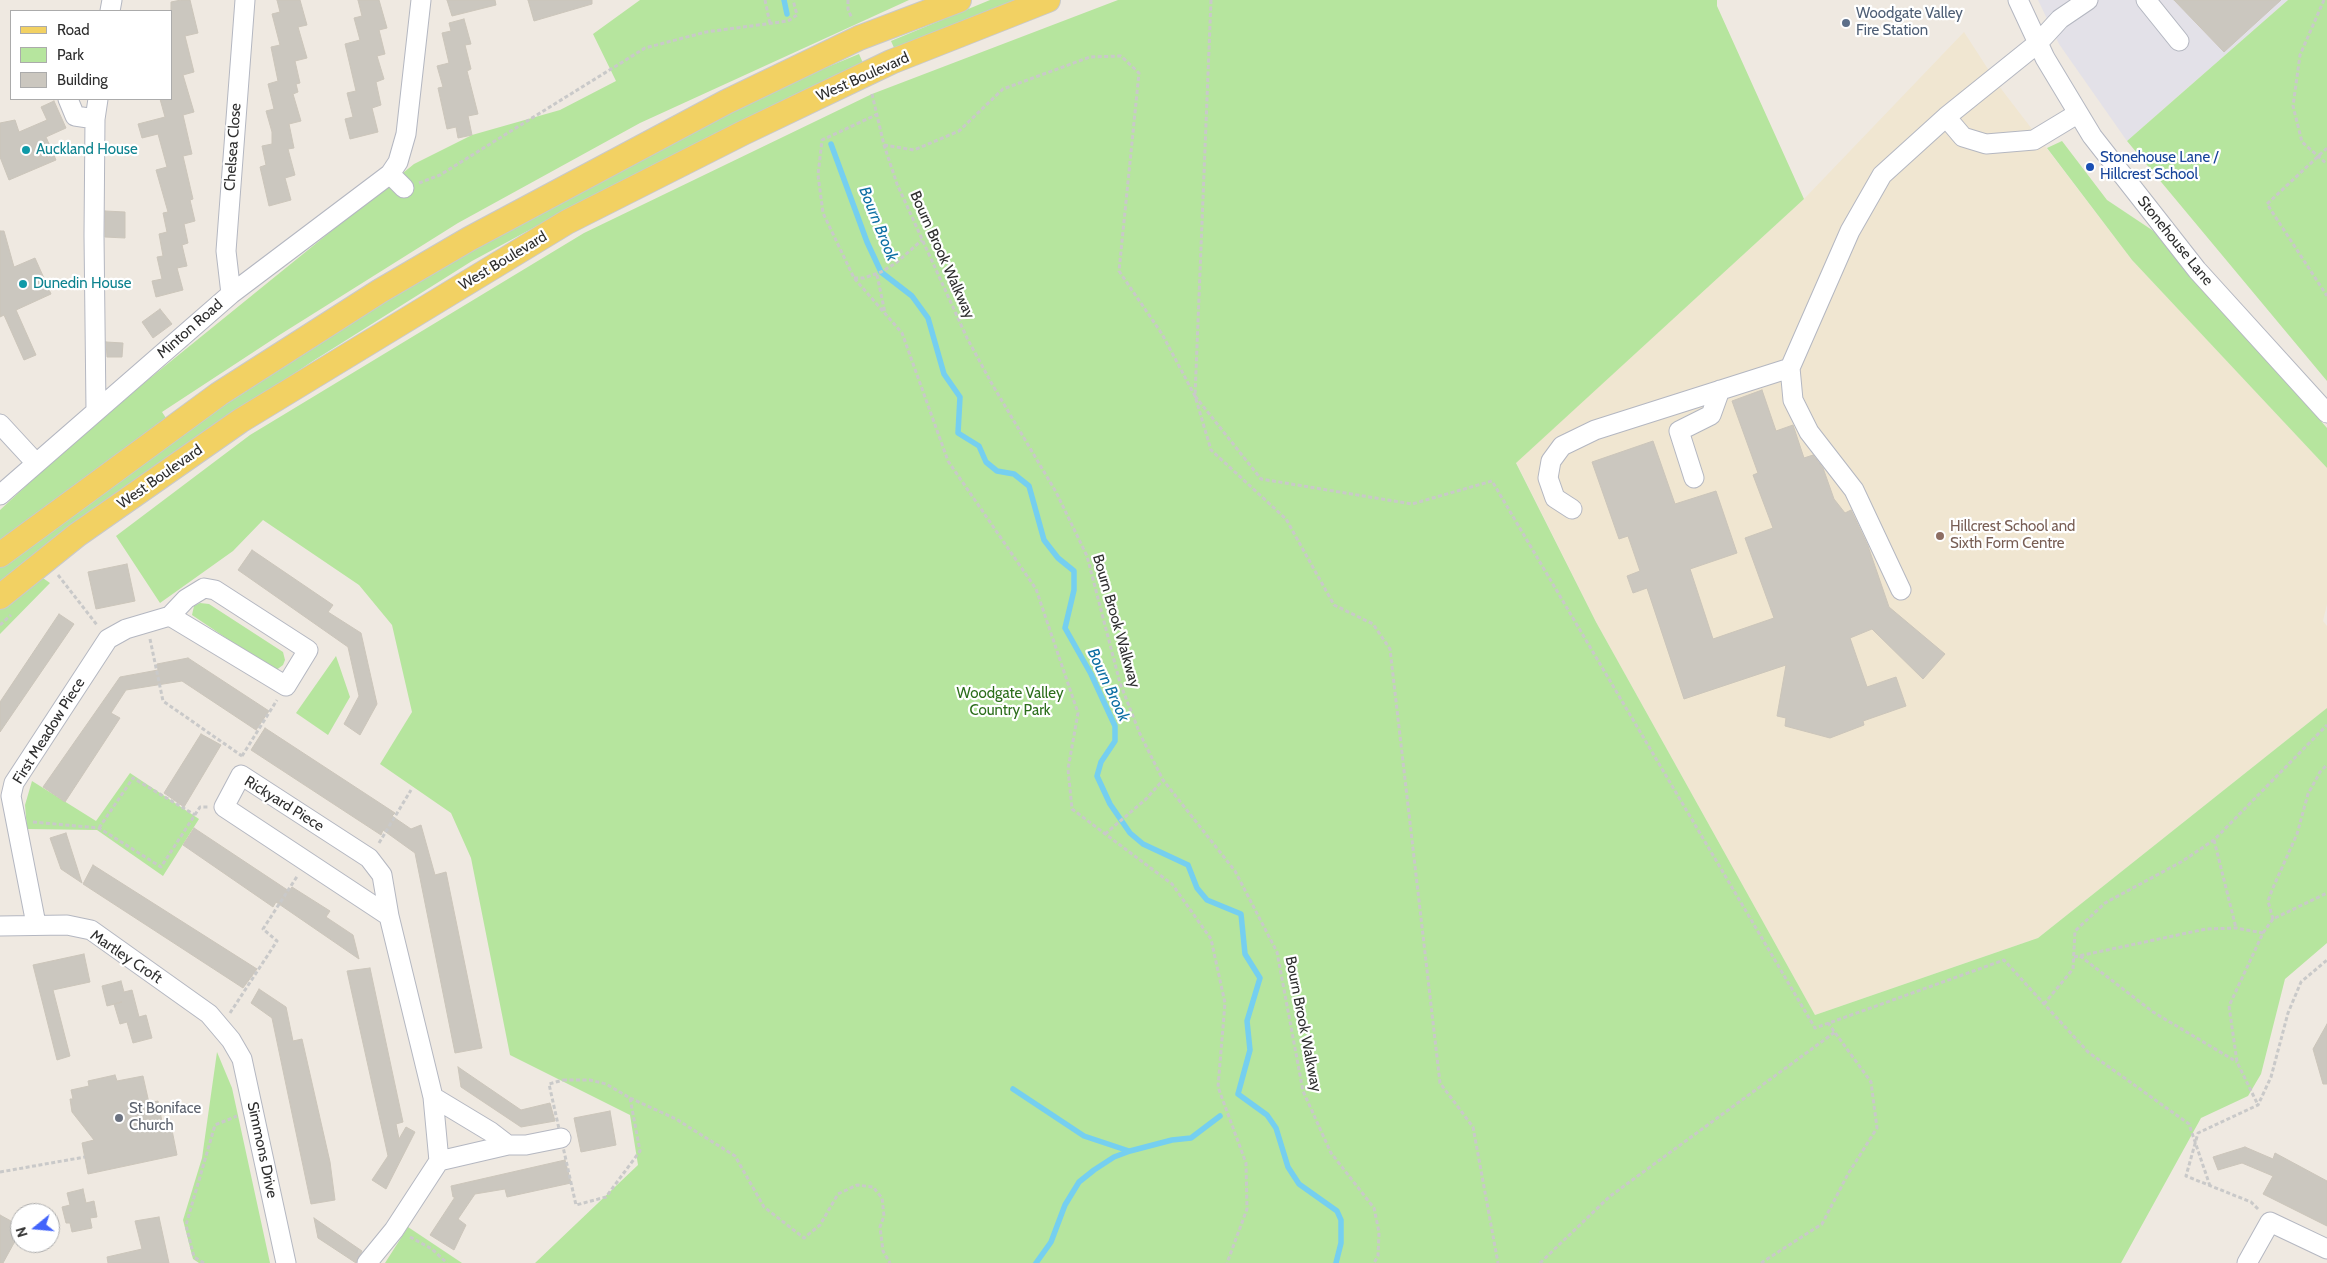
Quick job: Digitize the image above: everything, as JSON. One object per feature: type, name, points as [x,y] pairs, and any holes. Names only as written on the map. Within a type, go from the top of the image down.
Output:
[{"type":"main road","name":"West Boulevard","points":[[0,554],[219,394],[380,291],[469,239],[726,102],[859,38],[959,0]]},
{"type":"main road","name":"West Boulevard","points":[[0,596],[77,535],[240,421],[566,222],[743,133],[891,62],[1048,0]]},
{"type":"street","name":"Chelsea Close","points":[[231,294],[226,251],[244,0]]},
{"type":"street","name":"Minton Road","points":[[0,495],[231,294],[390,174],[398,162],[406,134],[421,0]]},
{"type":"street","name":"Stonehouse Lane","points":[[2018,0],[2038,43],[2077,114],[2092,136],[2197,270],[2327,414]]},
{"type":"street","points":[[1901,590],[1854,490],[1809,432],[1794,400],[1790,368],[1850,231],[1882,175],[1946,117],[2038,43],[2060,19],[2088,0]]},
{"type":"street","points":[[2146,0],[2179,41]]},
{"type":"street","points":[[68,100],[75,116],[95,119]]},
{"type":"street","points":[[96,410],[95,119],[98,100]]},
{"type":"street","points":[[1946,117],[1963,137],[1986,144],[2034,140],[2077,114]]},
{"type":"street","points":[[390,174],[404,188]]},
{"type":"street","points":[[1572,509],[1555,498],[1548,478],[1551,461],[1562,446],[1594,430],[1790,368]]},
{"type":"street","points":[[1694,478],[1678,431],[1711,414],[1720,390]]},
{"type":"street","points":[[0,424],[36,463]]},
{"type":"street","points":[[108,639],[126,630],[170,616],[186,599],[204,588],[215,590],[308,650],[286,686],[170,616]]},
{"type":"street","name":"First Meadow Piece","points":[[36,924],[11,796],[14,783],[108,639]]},
{"type":"street","name":"Rickyard Piece","points":[[224,807],[241,775],[369,858],[382,875],[389,916],[433,1096],[439,1161]]},
{"type":"street","points":[[224,807],[389,916]]},
{"type":"street","name":"Martley Croft","points":[[0,926],[67,924],[91,930],[209,1014],[226,1034]]},
{"type":"street","name":"Simmons Drive","points":[[226,1034],[242,1059],[286,1263]]},
{"type":"street","points":[[433,1096],[508,1145]]},
{"type":"street","points":[[367,1263],[394,1230],[439,1161],[508,1145],[526,1145],[561,1138]]},
{"type":"street","points":[[2247,1263],[2270,1222],[2327,1249]]},
{"type":"path","points":[[765,0],[770,24]]},
{"type":"path","points":[[404,188],[440,175],[645,48],[706,32],[788,21],[797,15],[793,0]]},
{"type":"path","points":[[848,0],[848,9]]},
{"type":"path","points":[[1211,0],[1195,396],[1210,450],[1286,519],[1334,605],[1373,624],[1390,649],[1440,1083],[1473,1127],[1498,1263]]},
{"type":"path","points":[[2324,0],[2300,55],[2293,106],[2302,142],[2327,164]]},
{"type":"path","points":[[884,144],[914,150],[959,131],[1003,89],[1090,58],[1121,56],[1139,73],[1119,270],[1162,334],[1195,396],[1261,479],[1412,504],[1492,481],[1815,1028],[2004,960],[2088,1052],[2189,1124],[2210,1186]]},
{"type":"path","name":"Bourn Brook Walkway","points":[[871,89],[884,144],[897,184],[971,346],[1056,492],[1087,556],[1120,683],[1140,734],[1163,780],[1235,871],[1277,952],[1303,1091],[1331,1153],[1374,1208],[1379,1232],[1378,1256],[1374,1263]]},
{"type":"path","points":[[878,114],[822,140],[818,175],[823,213],[854,278],[902,333],[948,461],[1036,590],[1078,713],[1068,769],[1072,809],[1172,884],[1211,939],[1225,1003],[1218,1086],[1246,1164],[1247,1209],[1227,1263]]},
{"type":"path","points":[[2327,148],[2267,204],[2327,296]]},
{"type":"path","points":[[854,278],[877,274],[896,263],[922,240]]},
{"type":"path","points":[[877,274],[886,315]]},
{"type":"path","points":[[47,560],[108,639]]},
{"type":"path","points":[[147,623],[163,701],[242,756]]},
{"type":"path","points":[[241,775],[242,756],[286,686]]},
{"type":"path","points":[[2044,1004],[2073,969],[2075,931],[2105,903],[2181,862],[2214,840],[2327,725]]},
{"type":"path","points":[[2273,919],[2268,902],[2272,890],[2298,834],[2308,794],[2320,772],[2327,765]]},
{"type":"path","points":[[99,828],[133,778],[195,815]]},
{"type":"path","points":[[1105,834],[1146,799],[1163,780]]},
{"type":"path","points":[[369,858],[411,790]]},
{"type":"path","points":[[16,820],[99,828],[161,867],[200,808],[224,807]]},
{"type":"path","points":[[2214,840],[2236,928]]},
{"type":"path","points":[[226,1034],[277,941],[262,929],[307,861]]},
{"type":"path","points":[[2258,1106],[2237,1062],[2229,1006],[2263,933],[2273,919],[2327,893]]},
{"type":"path","points":[[2074,957],[2206,929],[2236,928],[2263,933]]},
{"type":"path","points":[[2079,956],[2153,1012],[2237,1062]]},
{"type":"path","points":[[2270,1222],[2251,1202],[2186,1176],[2198,1132],[2258,1106],[2271,1077],[2288,1013],[2301,982],[2327,960]]},
{"type":"path","points":[[1761,1263],[1822,1224],[1848,1174],[1877,1128],[1871,1082],[1828,1023]]},
{"type":"path","points":[[1540,1263],[1609,1197],[1835,1032]]},
{"type":"path","points":[[630,1098],[640,1151],[606,1197],[576,1205],[549,1084],[564,1080],[590,1080],[606,1084],[676,1120],[735,1156],[764,1207],[804,1238],[820,1225],[838,1194],[857,1185],[873,1187],[882,1198],[884,1216],[880,1226],[882,1243],[883,1251],[890,1263]]},
{"type":"path","points":[[204,1263],[194,1257],[186,1225],[215,1125],[254,1109]]},
{"type":"path","points":[[0,1172],[85,1157]]},
{"type":"path","points":[[394,1230],[420,1242],[447,1263]]},
{"type":"shaded area","points":[[2038,0],[2288,0],[2127,141],[2059,44]]},
{"type":"shaded area","name":"Hillcrest School and Sixth Form Centre","points":[[1964,32],[1999,86],[2132,260],[2327,468],[2327,604],[2323,621],[2327,626],[2327,708],[2038,938],[1815,1015],[1596,622],[1516,462],[1804,199]]},
{"type":"green space","points":[[640,0],[909,0],[640,123],[458,223],[281,334],[162,412],[166,418],[0,541],[0,510],[40,473],[144,383],[414,164],[472,135],[560,110],[616,81],[593,34]]},
{"type":"green space","points":[[990,0],[1023,0],[895,50],[891,41]]},
{"type":"green space","name":"Woodgate Valley Country Park","points":[[1118,0],[1717,0],[1717,6],[1804,199],[1516,463],[1596,622],[1815,1015],[2038,938],[2327,708],[2327,943],[2285,979],[2261,1074],[2248,1096],[2201,1118],[2121,1263],[535,1263],[638,1165],[630,1115],[510,1055],[471,858],[451,813],[380,764],[412,712],[392,625],[359,585],[263,520],[233,551],[160,603],[116,536],[250,435],[584,233],[872,94]]},
{"type":"green space","points":[[2288,0],[2327,0],[2327,381],[2127,141]]},
{"type":"green space","points":[[859,54],[863,63],[583,201],[472,261],[313,361],[145,473],[0,581],[0,566],[149,454],[397,294],[623,165],[791,82]]},
{"type":"green space","points":[[2062,141],[2107,200],[2158,234],[2327,428],[2327,468],[2132,260],[2047,148]]},
{"type":"green space","points":[[40,576],[50,583],[0,634],[0,609]]},
{"type":"green space","points":[[200,603],[209,604],[283,652],[285,660],[283,665],[275,671],[192,615],[194,606]]},
{"type":"green space","points":[[336,656],[350,697],[328,735],[296,713]]},
{"type":"green space","points":[[130,773],[199,819],[163,876],[97,830],[27,829],[25,805],[32,781],[96,821]]},
{"type":"green space","points":[[217,1052],[232,1088],[270,1263],[199,1263],[193,1259],[183,1220],[202,1158]]},
{"type":"green space","points":[[408,1227],[462,1263],[385,1263]]},
{"type":"building","points":[[190,0],[198,33],[185,36],[194,72],[183,75],[194,112],[183,115],[192,154],[183,156],[193,199],[190,200],[195,221],[184,224],[188,243],[182,245],[187,266],[177,268],[183,290],[156,297],[152,281],[162,279],[157,257],[163,256],[159,234],[167,232],[163,213],[168,212],[156,170],[167,167],[158,134],[142,138],[138,124],[165,117],[160,100],[172,100],[171,2]]},
{"type":"building","points":[[277,0],[300,0],[307,25],[298,27],[307,58],[295,61],[300,83],[296,84],[298,92],[293,94],[301,121],[289,124],[294,148],[288,149],[295,175],[285,178],[291,200],[269,206],[260,167],[266,165],[262,146],[272,144],[272,132],[266,111],[274,109],[268,84],[278,81],[271,47],[280,45],[272,14],[280,12]]},
{"type":"building","points":[[358,0],[379,0],[387,28],[379,30],[385,54],[377,56],[384,79],[376,82],[381,105],[372,108],[378,132],[350,139],[345,119],[353,117],[347,93],[356,91],[345,44],[360,40],[354,18],[362,16]]},
{"type":"building","points":[[447,0],[495,0],[496,5],[452,16]]},
{"type":"building","points":[[528,0],[592,0],[592,4],[534,21]]},
{"type":"building","points":[[2174,0],[2281,0],[2224,52]]},
{"type":"building","points":[[464,19],[471,44],[465,45],[471,69],[467,71],[478,114],[468,116],[472,135],[458,138],[456,127],[447,129],[438,88],[443,87],[437,66],[449,63],[442,33],[451,31],[449,23]]},
{"type":"building","name":"Auckland House","points":[[54,101],[66,128],[46,137],[56,160],[9,180],[0,157],[0,123],[15,120],[19,132],[47,120],[41,107]]},
{"type":"building","points":[[105,211],[125,212],[125,238],[105,237]]},
{"type":"building","name":"Dunedin House","points":[[0,231],[4,231],[14,267],[35,258],[51,294],[16,310],[36,355],[24,360],[4,315],[0,317]]},
{"type":"building","points":[[160,309],[172,324],[153,338],[142,322]]},
{"type":"building","points":[[106,342],[123,343],[122,357],[107,357]]},
{"type":"building","points":[[1762,390],[1776,431],[1793,425],[1804,458],[1813,455],[1823,468],[1834,499],[1845,513],[1851,510],[1868,546],[1889,607],[1945,654],[1923,679],[1872,629],[1850,638],[1867,687],[1896,677],[1906,706],[1863,721],[1864,725],[1830,738],[1785,726],[1786,718],[1777,716],[1786,665],[1684,699],[1647,588],[1633,593],[1627,576],[1640,571],[1628,536],[1619,539],[1592,462],[1653,441],[1675,504],[1716,491],[1737,553],[1690,569],[1713,639],[1774,618],[1745,538],[1773,528],[1753,475],[1758,473],[1732,401]]},
{"type":"building","points":[[252,550],[333,605],[328,612],[361,633],[377,704],[360,735],[344,724],[359,696],[348,647],[238,570]]},
{"type":"building","points":[[127,564],[135,601],[96,609],[88,572]]},
{"type":"building","points":[[59,614],[74,624],[0,732],[0,702]]},
{"type":"building","points":[[188,658],[269,711],[256,730],[182,681],[126,690],[111,713],[120,718],[65,802],[43,787],[120,677],[158,670],[157,664]]},
{"type":"building","points":[[265,728],[395,813],[392,816],[411,829],[421,825],[435,875],[446,872],[482,1048],[455,1053],[415,853],[383,830],[381,835],[251,750]]},
{"type":"building","points":[[201,734],[221,745],[184,807],[164,793]]},
{"type":"building","points":[[194,828],[289,891],[292,887],[330,911],[326,917],[353,935],[359,959],[276,902],[273,907],[183,845]]},
{"type":"building","points":[[66,833],[82,883],[61,869],[50,838]]},
{"type":"building","points":[[93,865],[257,969],[243,988],[83,884]]},
{"type":"building","points":[[84,954],[90,982],[53,990],[70,1056],[57,1060],[33,965]]},
{"type":"building","points":[[370,968],[403,1122],[396,1124],[399,1139],[406,1127],[415,1132],[386,1189],[372,1180],[388,1156],[347,971]]},
{"type":"building","points":[[121,981],[124,992],[132,990],[139,1017],[146,1015],[152,1038],[133,1043],[127,1022],[120,1024],[114,1004],[107,1006],[102,986]]},
{"type":"building","points":[[259,989],[286,1007],[293,1041],[302,1039],[330,1162],[335,1200],[311,1204],[272,1018],[251,1003]]},
{"type":"building","points":[[2327,1024],[2327,1084],[2323,1084],[2313,1049]]},
{"type":"building","points":[[458,1067],[521,1110],[550,1103],[555,1121],[521,1127],[461,1087]]},
{"type":"building","name":"St Boniface Church","points":[[115,1075],[117,1081],[143,1076],[149,1103],[158,1101],[163,1127],[171,1125],[177,1155],[88,1174],[82,1143],[94,1140],[72,1112],[70,1099],[73,1099],[71,1090],[89,1086],[88,1081]]},
{"type":"building","points":[[610,1111],[616,1145],[581,1152],[574,1118]]},
{"type":"building","points":[[2245,1147],[2273,1159],[2275,1153],[2327,1181],[2327,1226],[2263,1194],[2273,1176],[2242,1163],[2218,1170],[2213,1157]]},
{"type":"building","points":[[565,1160],[571,1183],[507,1197],[505,1189],[475,1194],[458,1219],[466,1225],[454,1250],[430,1235],[455,1197],[453,1197],[451,1186]]},
{"type":"building","points":[[83,1189],[86,1203],[94,1201],[97,1217],[90,1218],[92,1228],[72,1232],[70,1223],[66,1223],[62,1207],[70,1205],[67,1193]]},
{"type":"building","points":[[0,1215],[10,1220],[10,1250],[3,1263],[0,1263]]},
{"type":"building","points":[[159,1217],[169,1263],[108,1263],[107,1257],[142,1249],[135,1221]]},
{"type":"building","points":[[314,1218],[362,1251],[356,1263],[318,1238]]},
{"type":"waterway","name":"Bourn Brook","points":[[784,0],[787,14]]},
{"type":"waterway","name":"Bourn Brook","points":[[831,144],[867,242],[881,272],[912,296],[928,318],[944,374],[960,397],[958,433],[979,446],[986,462],[997,471],[1014,474],[1029,486],[1044,540],[1058,558],[1074,571],[1074,590],[1065,628],[1091,674],[1115,726],[1115,741],[1101,762],[1097,776],[1110,804],[1130,833],[1143,844],[1188,865],[1197,888],[1207,900],[1241,914],[1245,954],[1260,978],[1247,1021],[1250,1050],[1238,1094],[1267,1115],[1276,1128],[1288,1167],[1299,1184],[1337,1211],[1341,1220],[1341,1243],[1336,1263]]},
{"type":"waterway","points":[[1013,1089],[1084,1136],[1129,1151]]},
{"type":"waterway","points":[[1036,1263],[1051,1242],[1065,1205],[1079,1182],[1094,1170],[1114,1157],[1130,1151],[1172,1140],[1191,1138],[1220,1116]]},
{"type":"place","name":"Woodgate Valley Fire Station","points":[[1846,23]]},
{"type":"place","name":"Auckland House","points":[[26,150]]},
{"type":"place","name":"Stonehouse Lane / Hillcrest School","points":[[2090,167]]},
{"type":"place","name":"Dunedin House","points":[[23,284]]},
{"type":"place","name":"Hillcrest School and Sixth Form Centre","points":[[1940,536]]},
{"type":"place","name":"St Boniface Church","points":[[119,1118]]}]
